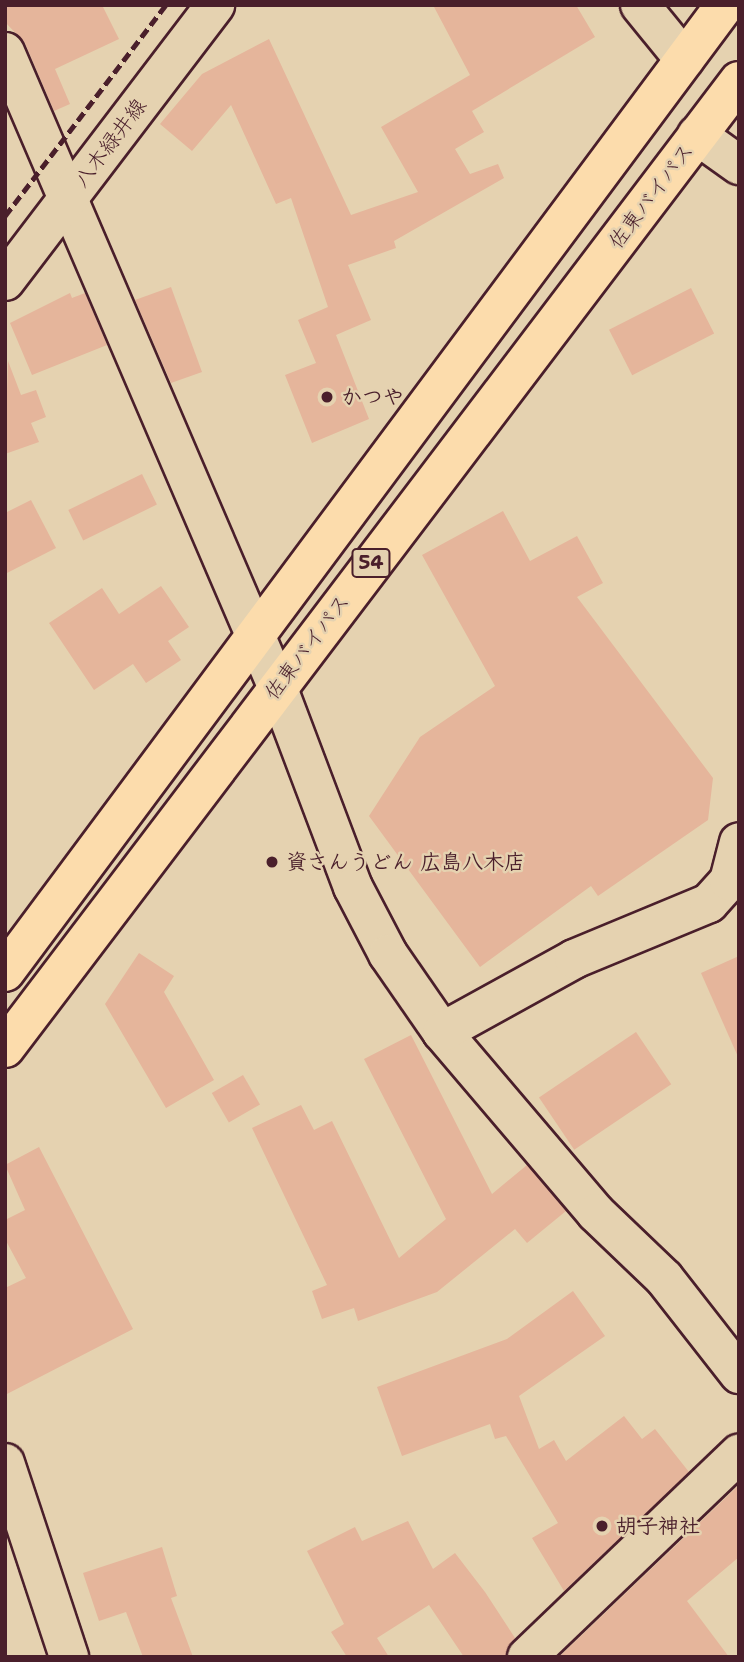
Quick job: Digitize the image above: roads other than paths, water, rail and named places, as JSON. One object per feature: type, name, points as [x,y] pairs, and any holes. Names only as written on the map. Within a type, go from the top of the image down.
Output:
[{"type":"highway","name":"54","points":[[5,972],[256,640],[725,5]]},
{"type":"highway","name":"佐東バイパス","points":[[5,1048],[277,686],[739,81]]},
{"type":"street","name":"八木緑井線","points":[[5,281],[215,5]]},
{"type":"street","points":[[640,5],[684,59]]},
{"type":"street","points":[[5,52],[66,200],[277,686],[353,887],[388,954],[442,1032],[596,1213],[664,1278],[739,1374]]},
{"type":"street","points":[[697,135],[739,164]]},
{"type":"street","points":[[442,1032],[574,959],[709,903],[729,881],[739,842]]},
{"type":"street","points":[[527,1657],[739,1454]]},
{"type":"street","points":[[5,1463],[69,1657]]},
{"type":"railway","points":[[5,216],[166,5]]},
{"type":"place","name":"かつや","points":[[327,397]]},
{"type":"place","name":"資さんうどん 広島八木店","points":[[272,862]]},
{"type":"place","name":"胡子神社","points":[[602,1526]]}]
